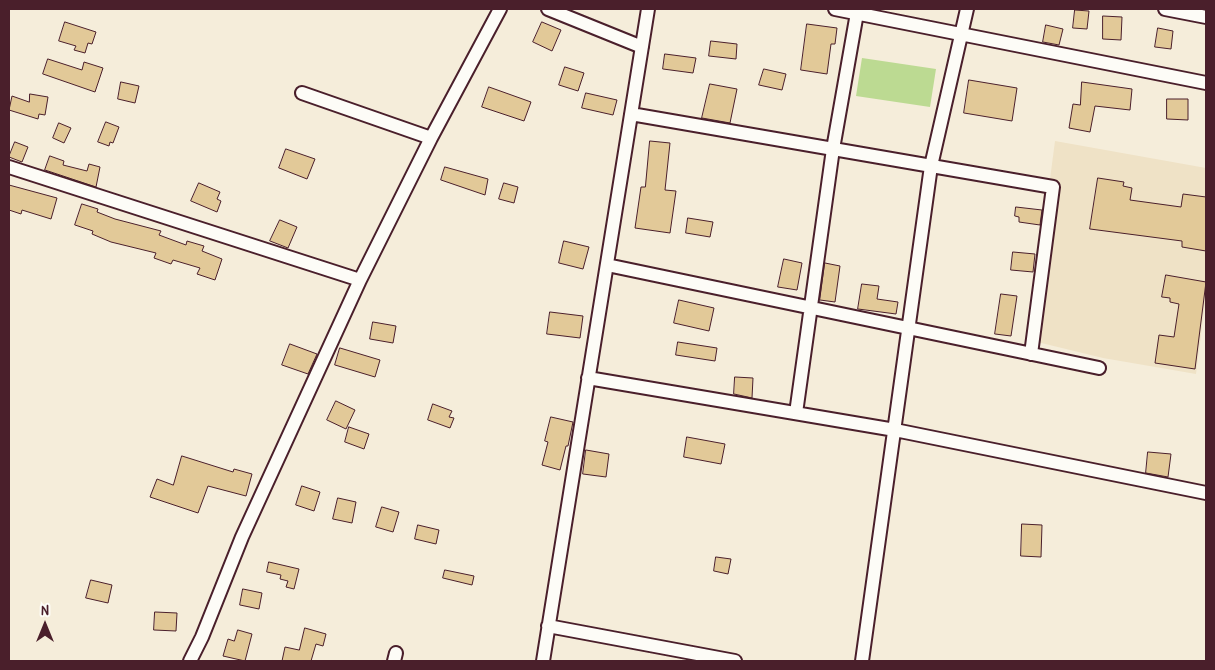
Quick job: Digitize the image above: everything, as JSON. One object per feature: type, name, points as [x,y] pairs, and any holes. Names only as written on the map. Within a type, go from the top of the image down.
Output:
[{"type":"street","points":[[190,661],[202,637],[242,537],[360,280],[431,138],[500,9]]},
{"type":"street","points":[[548,9],[642,47]]},
{"type":"street","points":[[543,661],[648,9]]},
{"type":"street","points":[[835,9],[961,32],[1206,83]]},
{"type":"street","points":[[862,661],[930,166],[967,9]]},
{"type":"street","points":[[1165,9],[1206,17]]},
{"type":"street","points":[[796,413],[833,149],[857,13]]},
{"type":"street","points":[[302,93],[431,138]]},
{"type":"street","points":[[631,114],[1053,187],[1031,354]]},
{"type":"street","points":[[9,167],[360,280]]},
{"type":"street","points":[[606,265],[908,330],[1098,368]]},
{"type":"street","points":[[588,378],[895,430],[1206,493]]},
{"type":"street","points":[[548,626],[735,661]]},
{"type":"shaded area","points":[[1055,141],[1206,168],[1206,296],[1196,374],[1103,358],[1029,340]]},
{"type":"green space","points":[[862,58],[936,69],[930,107],[856,96]]},
{"type":"building","points":[[1075,10],[1089,11],[1087,29],[1073,28]]},
{"type":"building","points":[[1103,16],[1122,17],[1121,40],[1103,39]]},
{"type":"building","points":[[65,22],[96,32],[92,44],[88,43],[85,53],[74,50],[76,46],[59,41]]},
{"type":"building","points":[[542,22],[561,30],[552,51],[533,42]]},
{"type":"building","points":[[807,24],[837,28],[835,44],[831,44],[827,74],[801,70]]},
{"type":"building","points":[[1046,25],[1063,29],[1059,45],[1043,42]]},
{"type":"building","points":[[1158,28],[1173,31],[1171,49],[1155,47]]},
{"type":"building","points":[[711,41],[737,44],[736,59],[709,56]]},
{"type":"building","points":[[665,54],[696,58],[693,73],[663,69]]},
{"type":"building","points":[[48,59],[82,70],[84,62],[103,68],[95,92],[43,74]]},
{"type":"building","points":[[565,67],[584,73],[578,91],[559,85]]},
{"type":"building","points":[[764,69],[786,74],[782,90],[759,85]]},
{"type":"building","points":[[969,80],[1017,88],[1012,121],[964,113]]},
{"type":"building","points":[[121,82],[139,86],[135,103],[118,99]]},
{"type":"building","points":[[1082,82],[1132,89],[1130,110],[1095,106],[1090,132],[1069,128],[1073,104],[1080,105]]},
{"type":"building","points":[[710,84],[737,89],[730,123],[702,118]]},
{"type":"building","points":[[489,87],[531,102],[524,121],[482,107]]},
{"type":"building","points":[[586,93],[617,100],[613,115],[582,108]]},
{"type":"building","points":[[30,94],[48,97],[45,115],[39,114],[38,119],[9,110],[12,96],[29,102]]},
{"type":"building","points":[[1167,99],[1188,99],[1188,120],[1167,119]]},
{"type":"building","points":[[106,122],[119,127],[113,143],[110,142],[109,146],[98,142]]},
{"type":"building","points":[[59,123],[71,128],[64,143],[53,138]]},
{"type":"building","points":[[650,141],[670,143],[665,190],[676,191],[670,233],[635,228],[641,187],[645,187]]},
{"type":"building","points":[[15,142],[28,147],[22,162],[9,157]]},
{"type":"building","points":[[286,149],[315,159],[307,179],[279,168]]},
{"type":"building","points":[[50,156],[64,161],[63,165],[87,171],[89,164],[100,167],[96,187],[45,170]]},
{"type":"building","points":[[445,167],[488,179],[485,195],[441,180]]},
{"type":"building","points":[[1098,178],[1124,182],[1123,186],[1132,188],[1130,200],[1181,207],[1183,194],[1206,197],[1206,251],[1182,247],[1182,241],[1090,229]]},
{"type":"building","points":[[199,183],[220,192],[217,199],[221,201],[217,212],[191,201]]},
{"type":"building","points":[[504,183],[518,187],[514,203],[499,199]]},
{"type":"building","points":[[9,185],[57,198],[51,219],[22,210],[21,214],[9,210]]},
{"type":"building","points":[[82,204],[98,209],[97,212],[115,219],[161,231],[159,235],[186,245],[187,241],[204,246],[202,251],[222,259],[215,280],[197,274],[200,268],[173,260],[171,264],[154,258],[156,253],[111,242],[92,234],[93,231],[75,225]]},
{"type":"building","points":[[1016,207],[1042,210],[1040,225],[1019,222],[1019,217],[1015,216]]},
{"type":"building","points":[[688,218],[713,222],[710,237],[686,233]]},
{"type":"building","points":[[280,220],[297,227],[288,248],[270,241]]},
{"type":"building","points":[[564,241],[589,247],[583,269],[559,263]]},
{"type":"building","points":[[1013,252],[1035,254],[1033,272],[1011,270]]},
{"type":"building","points":[[784,259],[802,263],[797,290],[778,287]]},
{"type":"building","points":[[825,263],[840,266],[835,302],[820,300]]},
{"type":"building","points":[[1166,275],[1206,282],[1195,369],[1155,363],[1159,335],[1174,337],[1179,304],[1170,302],[1170,298],[1162,297]]},
{"type":"building","points":[[862,284],[879,286],[877,299],[898,302],[896,314],[858,309]]},
{"type":"building","points":[[1001,294],[1017,296],[1011,336],[995,334]]},
{"type":"building","points":[[679,300],[714,308],[709,331],[674,323]]},
{"type":"building","points":[[550,312],[583,316],[580,338],[547,334]]},
{"type":"building","points":[[373,322],[396,326],[393,343],[370,339]]},
{"type":"building","points":[[678,342],[717,348],[715,361],[676,355]]},
{"type":"building","points":[[290,344],[317,354],[308,374],[282,365]]},
{"type":"building","points":[[340,348],[380,360],[375,377],[335,365]]},
{"type":"building","points":[[735,377],[753,378],[752,398],[734,394]]},
{"type":"building","points":[[336,401],[355,410],[346,429],[327,420]]},
{"type":"building","points":[[433,404],[452,411],[449,417],[454,418],[450,428],[428,420]]},
{"type":"building","points":[[551,417],[573,422],[560,470],[542,465],[548,442],[545,441]]},
{"type":"building","points":[[349,427],[369,434],[364,449],[345,442]]},
{"type":"building","points":[[687,437],[725,444],[721,464],[684,457]]},
{"type":"building","points":[[586,450],[609,454],[606,477],[583,474]]},
{"type":"building","points":[[1148,452],[1171,454],[1168,477],[1146,473]]},
{"type":"building","points":[[182,456],[233,472],[234,469],[252,474],[246,496],[208,486],[198,513],[150,497],[157,479],[173,485]]},
{"type":"building","points":[[302,486],[320,492],[314,511],[296,505]]},
{"type":"building","points":[[338,498],[356,502],[352,523],[333,519]]},
{"type":"building","points":[[382,507],[399,512],[393,532],[376,527]]},
{"type":"building","points":[[1022,524],[1042,525],[1041,557],[1021,556]]},
{"type":"building","points":[[418,525],[439,530],[436,544],[415,539]]},
{"type":"building","points":[[716,557],[731,559],[728,574],[714,571]]},
{"type":"building","points":[[269,562],[299,569],[294,589],[286,587],[288,581],[280,579],[281,575],[267,572]]},
{"type":"building","points":[[445,570],[474,576],[472,585],[443,578]]},
{"type":"building","points":[[91,580],[112,585],[108,603],[86,598]]},
{"type":"building","points":[[243,589],[262,593],[259,609],[240,605]]},
{"type":"building","points":[[155,612],[177,613],[176,631],[154,630]]},
{"type":"building","points":[[305,628],[326,634],[323,646],[316,644],[311,661],[282,661],[285,647],[299,650]]},
{"type":"building","points":[[238,630],[252,634],[245,661],[223,656],[228,639],[234,641]]}]
